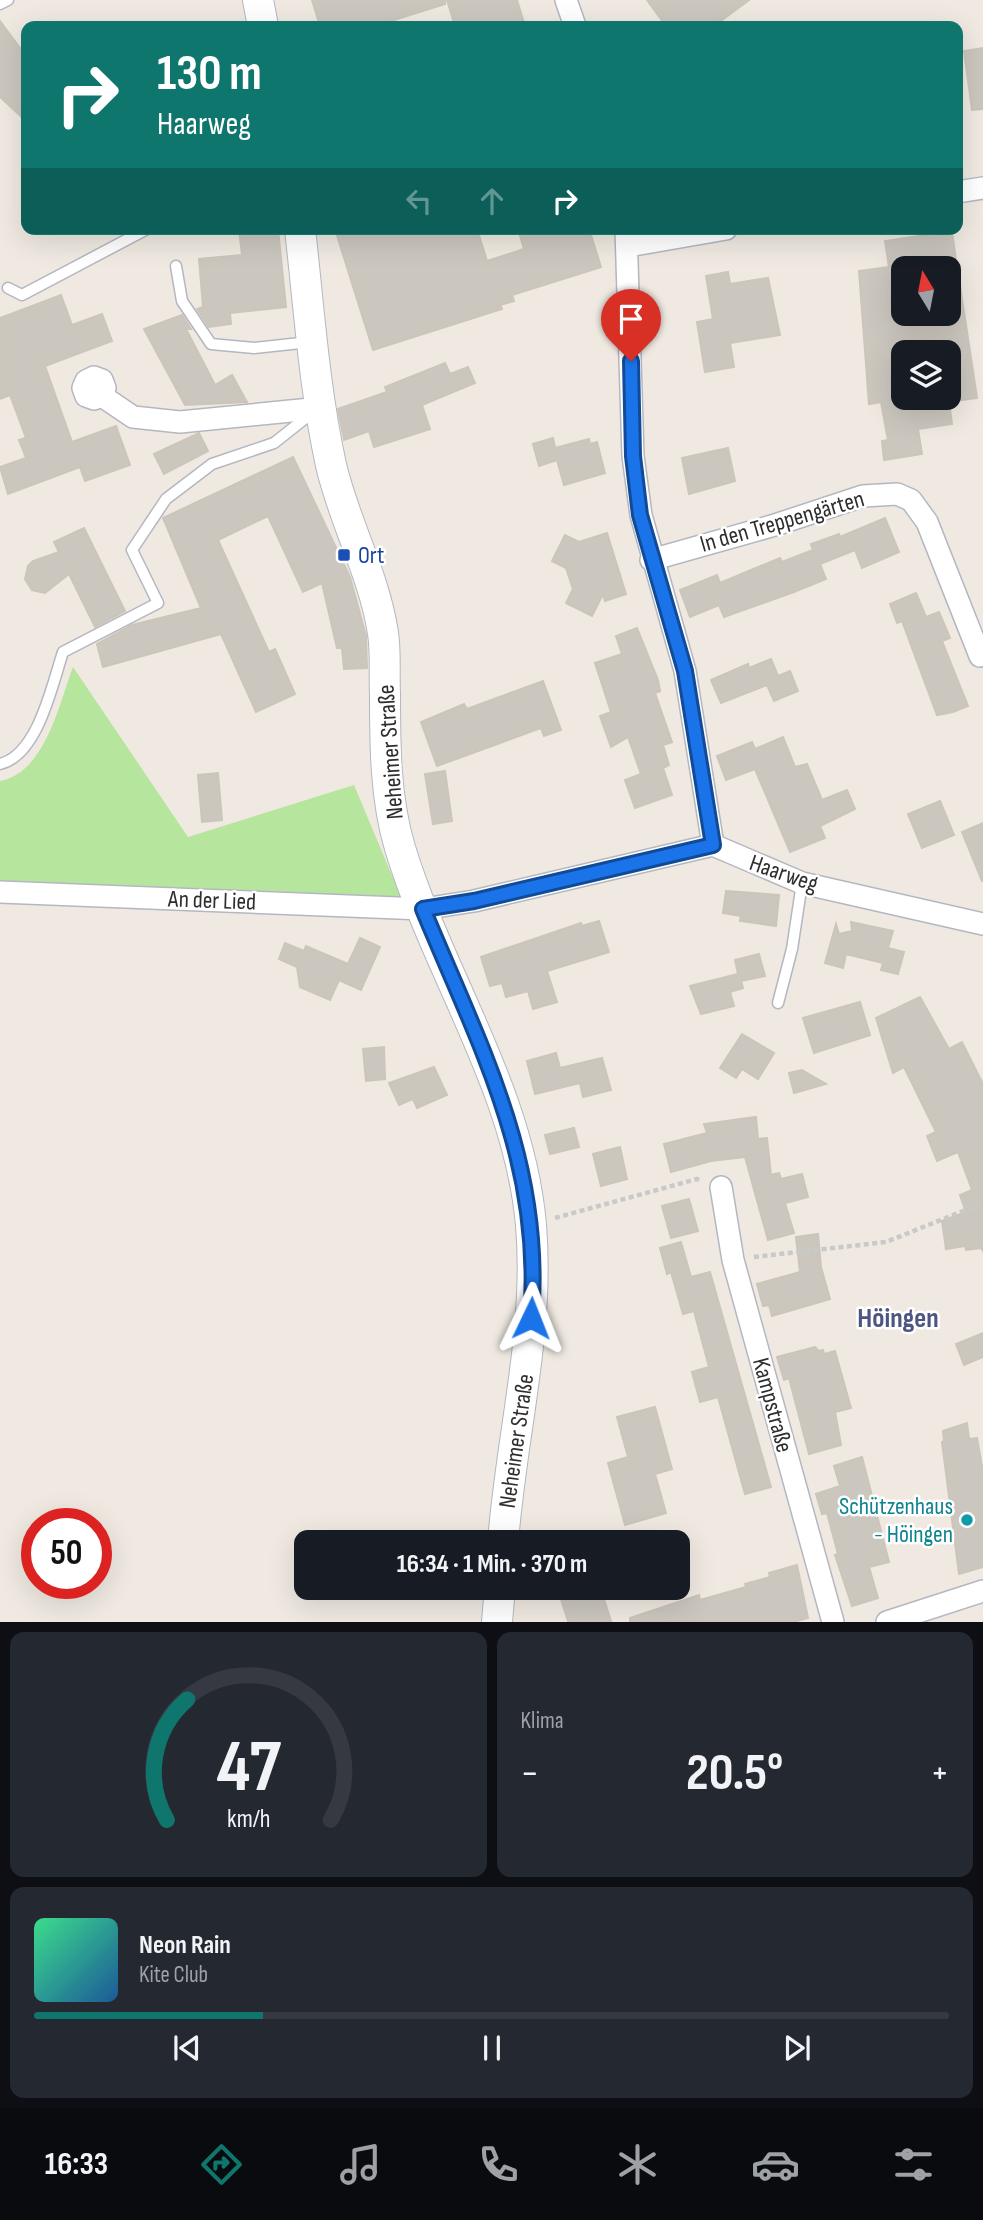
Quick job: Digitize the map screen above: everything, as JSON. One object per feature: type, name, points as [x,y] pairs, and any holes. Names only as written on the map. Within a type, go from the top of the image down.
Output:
[{"type":"main road","points":[[258,0],[262,21]]},
{"type":"main road","name":"Neheimer Straße","points":[[301,235],[319,409],[340,499],[379,611],[384,639],[390,801],[400,848],[423,909],[479,1036],[509,1118],[524,1172],[531,1225],[531,1322],[505,1530]]},
{"type":"main road","points":[[497,1622],[499,1600]]},
{"type":"street","points":[[566,0],[573,21]]},
{"type":"street","points":[[963,191],[983,188]]},
{"type":"street","points":[[423,909],[474,901],[713,845],[685,671],[640,515],[633,456],[626,238],[659,235]]},
{"type":"street","points":[[102,396],[133,416],[180,422],[319,409]]},
{"type":"street","name":"In den Treppengärten","points":[[651,559],[775,525],[863,496],[897,494],[911,500],[927,522],[980,656]]},
{"type":"street","name":"Haarweg","points":[[713,845],[802,883],[983,923]]},
{"type":"street","name":"An der Lied","points":[[0,892],[423,909]]},
{"type":"street","name":"Kampstraße","points":[[720,1187],[733,1260],[833,1622]]},
{"type":"street","points":[[887,1622],[983,1591]]},
{"type":"lane","points":[[0,4],[8,0]]},
{"type":"lane","points":[[8,288],[22,295],[136,235]]},
{"type":"lane","points":[[176,266],[182,301],[211,344],[254,348],[313,342]]},
{"type":"lane","points":[[0,764],[10,762],[36,733],[63,652],[158,603],[132,550],[166,499],[212,464],[274,443],[319,409]]},
{"type":"lane","points":[[778,1003],[793,949],[802,883]]},
{"type":"path","points":[[531,1225],[697,1179],[720,1187]]},
{"type":"path","points":[[733,1260],[886,1242],[983,1203]]},
{"type":"green space","points":[[73,667],[188,837],[354,785],[401,897],[0,881],[0,781],[15,775],[28,765],[39,751],[56,717]]},
{"type":"building","points":[[312,0],[445,0],[445,4],[391,21],[318,21]]},
{"type":"building","points":[[447,0],[517,0],[523,21],[453,21]]},
{"type":"building","points":[[647,0],[749,0],[721,21],[662,21]]},
{"type":"building","points":[[0,21],[21,49],[21,116],[0,97]]},
{"type":"building","points":[[983,48],[983,109],[972,110],[964,51]]},
{"type":"building","points":[[240,235],[279,235],[286,307],[230,313],[231,324],[209,327],[197,309],[203,307],[199,259],[242,255]]},
{"type":"building","points":[[337,235],[479,235],[487,261],[524,249],[520,235],[591,235],[601,267],[512,295],[514,301],[500,305],[502,309],[373,350]]},
{"type":"building","points":[[925,235],[953,235],[955,256],[891,256],[891,326],[961,326],[961,292],[977,398],[961,400],[961,340],[891,340],[891,410],[950,410],[952,424],[918,429],[922,454],[884,460],[882,441],[888,440],[881,402],[869,404],[859,271],[889,267],[885,241]]},
{"type":"building","points":[[728,272],[730,284],[768,278],[780,335],[730,343],[734,367],[705,372],[697,322],[713,319],[706,276]]},
{"type":"building","points":[[61,295],[72,325],[102,314],[112,341],[45,366],[72,442],[116,426],[130,465],[85,481],[80,467],[8,494],[0,467],[26,458],[19,440],[26,438],[10,395],[0,399],[0,318]]},
{"type":"building","points":[[182,315],[191,329],[186,329],[215,385],[232,375],[247,402],[185,405],[144,329]]},
{"type":"building","points":[[445,363],[450,374],[468,367],[475,383],[422,405],[430,429],[374,447],[369,431],[344,440],[338,409],[387,392],[385,387]]},
{"type":"building","points":[[199,433],[208,451],[164,474],[154,454]]},
{"type":"building","points":[[553,438],[555,448],[589,439],[590,444],[597,442],[605,473],[564,485],[557,460],[539,466],[533,444]]},
{"type":"building","points":[[728,448],[735,481],[689,494],[682,458]]},
{"type":"building","points":[[293,457],[350,577],[366,636],[367,668],[344,669],[342,648],[337,648],[322,583],[303,592],[268,516],[218,540],[269,652],[275,649],[295,694],[256,712],[221,634],[103,667],[97,644],[132,625],[201,608],[163,518]]},
{"type":"building","points":[[885,518],[899,552],[862,568],[855,550],[820,564],[826,579],[794,592],[724,617],[719,605],[690,617],[680,590],[717,575],[720,583],[780,558],[782,562],[813,550],[811,544],[839,534],[840,537]]},
{"type":"building","points":[[84,528],[125,611],[95,627],[69,574],[45,593],[32,590],[25,579],[28,566],[33,561],[59,552],[54,542]]},
{"type":"building","points":[[607,533],[626,594],[605,601],[603,594],[592,616],[566,603],[573,589],[566,568],[552,561],[565,535],[579,542]]},
{"type":"building","points":[[916,593],[926,617],[939,612],[950,638],[942,641],[968,706],[953,712],[937,715],[902,621],[897,623],[890,604]]},
{"type":"building","points":[[637,628],[658,680],[660,691],[655,693],[672,742],[663,745],[669,765],[663,768],[672,795],[635,808],[625,780],[641,774],[628,737],[611,747],[600,716],[611,712],[595,663],[622,654],[616,636]]},
{"type":"building","points":[[771,659],[778,676],[790,671],[798,691],[774,701],[767,685],[721,703],[711,680],[748,664],[749,668]]},
{"type":"building","points":[[543,681],[561,730],[544,736],[541,728],[437,766],[421,722],[464,704],[467,709]]},
{"type":"building","points":[[783,737],[795,767],[807,764],[822,800],[847,790],[855,809],[820,826],[825,838],[790,852],[755,769],[726,780],[717,756],[752,742],[755,749]]},
{"type":"building","points":[[445,771],[452,821],[433,824],[425,774]]},
{"type":"building","points":[[218,773],[222,820],[202,822],[198,775]]},
{"type":"building","points":[[940,801],[954,835],[922,848],[908,814]]},
{"type":"building","points":[[983,823],[983,881],[982,881],[962,832]]},
{"type":"building","points":[[726,891],[779,895],[776,926],[740,921],[741,916],[723,913]]},
{"type":"building","points":[[599,921],[609,952],[547,971],[557,1002],[533,1009],[528,991],[506,997],[502,983],[490,986],[481,957],[581,923],[582,926]]},
{"type":"building","points":[[851,922],[893,931],[888,948],[904,952],[898,974],[881,970],[883,963],[846,954],[843,968],[825,963],[836,924],[839,934],[852,931]]},
{"type":"building","points":[[360,938],[380,947],[361,990],[339,980],[330,1000],[300,987],[297,967],[279,959],[285,943],[304,951],[306,946],[348,964]]},
{"type":"building","points":[[759,954],[765,976],[741,981],[743,988],[730,992],[734,1006],[701,1014],[690,986],[738,974],[735,960]]},
{"type":"building","points":[[920,997],[949,1049],[962,1042],[983,1084],[983,1251],[981,1248],[966,1250],[965,1246],[946,1249],[942,1221],[966,1212],[960,1195],[972,1190],[958,1152],[937,1161],[927,1136],[936,1132],[904,1067],[893,1073],[876,1018]]},
{"type":"building","points":[[860,1002],[870,1035],[814,1053],[803,1018]]},
{"type":"building","points":[[742,1034],[774,1053],[758,1079],[742,1069],[736,1078],[720,1068]]},
{"type":"building","points":[[384,1047],[385,1079],[366,1081],[363,1049]]},
{"type":"building","points":[[556,1053],[560,1068],[602,1058],[611,1090],[583,1097],[580,1083],[535,1094],[527,1061]]},
{"type":"building","points":[[434,1067],[447,1095],[417,1108],[413,1099],[399,1105],[389,1083]]},
{"type":"building","points":[[802,1070],[826,1084],[794,1093],[789,1073]]},
{"type":"building","points":[[756,1117],[758,1139],[767,1138],[771,1175],[779,1173],[781,1179],[802,1174],[808,1197],[785,1203],[794,1233],[768,1240],[745,1157],[711,1161],[671,1172],[664,1144],[707,1133],[704,1124]]},
{"type":"building","points":[[574,1128],[579,1147],[550,1154],[545,1135]]},
{"type":"building","points":[[620,1147],[627,1179],[601,1186],[593,1154]]},
{"type":"building","points":[[689,1199],[698,1231],[671,1238],[662,1206]]},
{"type":"building","points":[[818,1234],[821,1267],[830,1299],[772,1316],[769,1305],[763,1306],[757,1284],[800,1272],[796,1237]]},
{"type":"building","points":[[681,1242],[691,1277],[710,1272],[771,1487],[745,1494],[718,1397],[700,1402],[692,1372],[709,1367],[694,1311],[683,1314],[671,1272],[667,1274],[660,1248]]},
{"type":"building","points":[[983,1333],[983,1357],[964,1365],[956,1344]]},
{"type":"building","points":[[815,1347],[819,1351],[823,1350],[824,1354],[835,1351],[851,1408],[835,1412],[841,1445],[809,1454],[789,1378],[784,1380],[777,1357]]},
{"type":"building","points":[[655,1407],[672,1469],[655,1474],[666,1513],[625,1525],[608,1463],[628,1457],[617,1417]]},
{"type":"building","name":"Schützenhaus - Höingen","points":[[967,1423],[969,1439],[977,1438],[983,1472],[983,1567],[959,1574],[942,1442],[943,1431]]},
{"type":"building","points":[[862,1457],[889,1562],[869,1567],[878,1598],[852,1606],[835,1555],[838,1554],[827,1513],[822,1514],[816,1494],[840,1486],[834,1466]]},
{"type":"building","points":[[797,1565],[808,1618],[797,1621],[630,1621],[630,1618],[699,1595],[700,1600],[746,1587],[745,1584],[770,1577],[769,1573]]},
{"type":"building","points":[[561,1600],[604,1600],[611,1621],[568,1621]]},
{"type":"place","name":"Ort","points":[[344,555]]},
{"type":"place","name":"Schützenhaus - Höingen","points":[[967,1520]]},
{"type":"district","name":"Höingen","points":[[898,1317]]},
{"type":"route","points":[[531,1318],[531,1225],[524,1172],[509,1118],[479,1036],[423,909],[474,901],[682,855],[713,845],[685,671],[640,515],[633,456],[631,361]]}]
